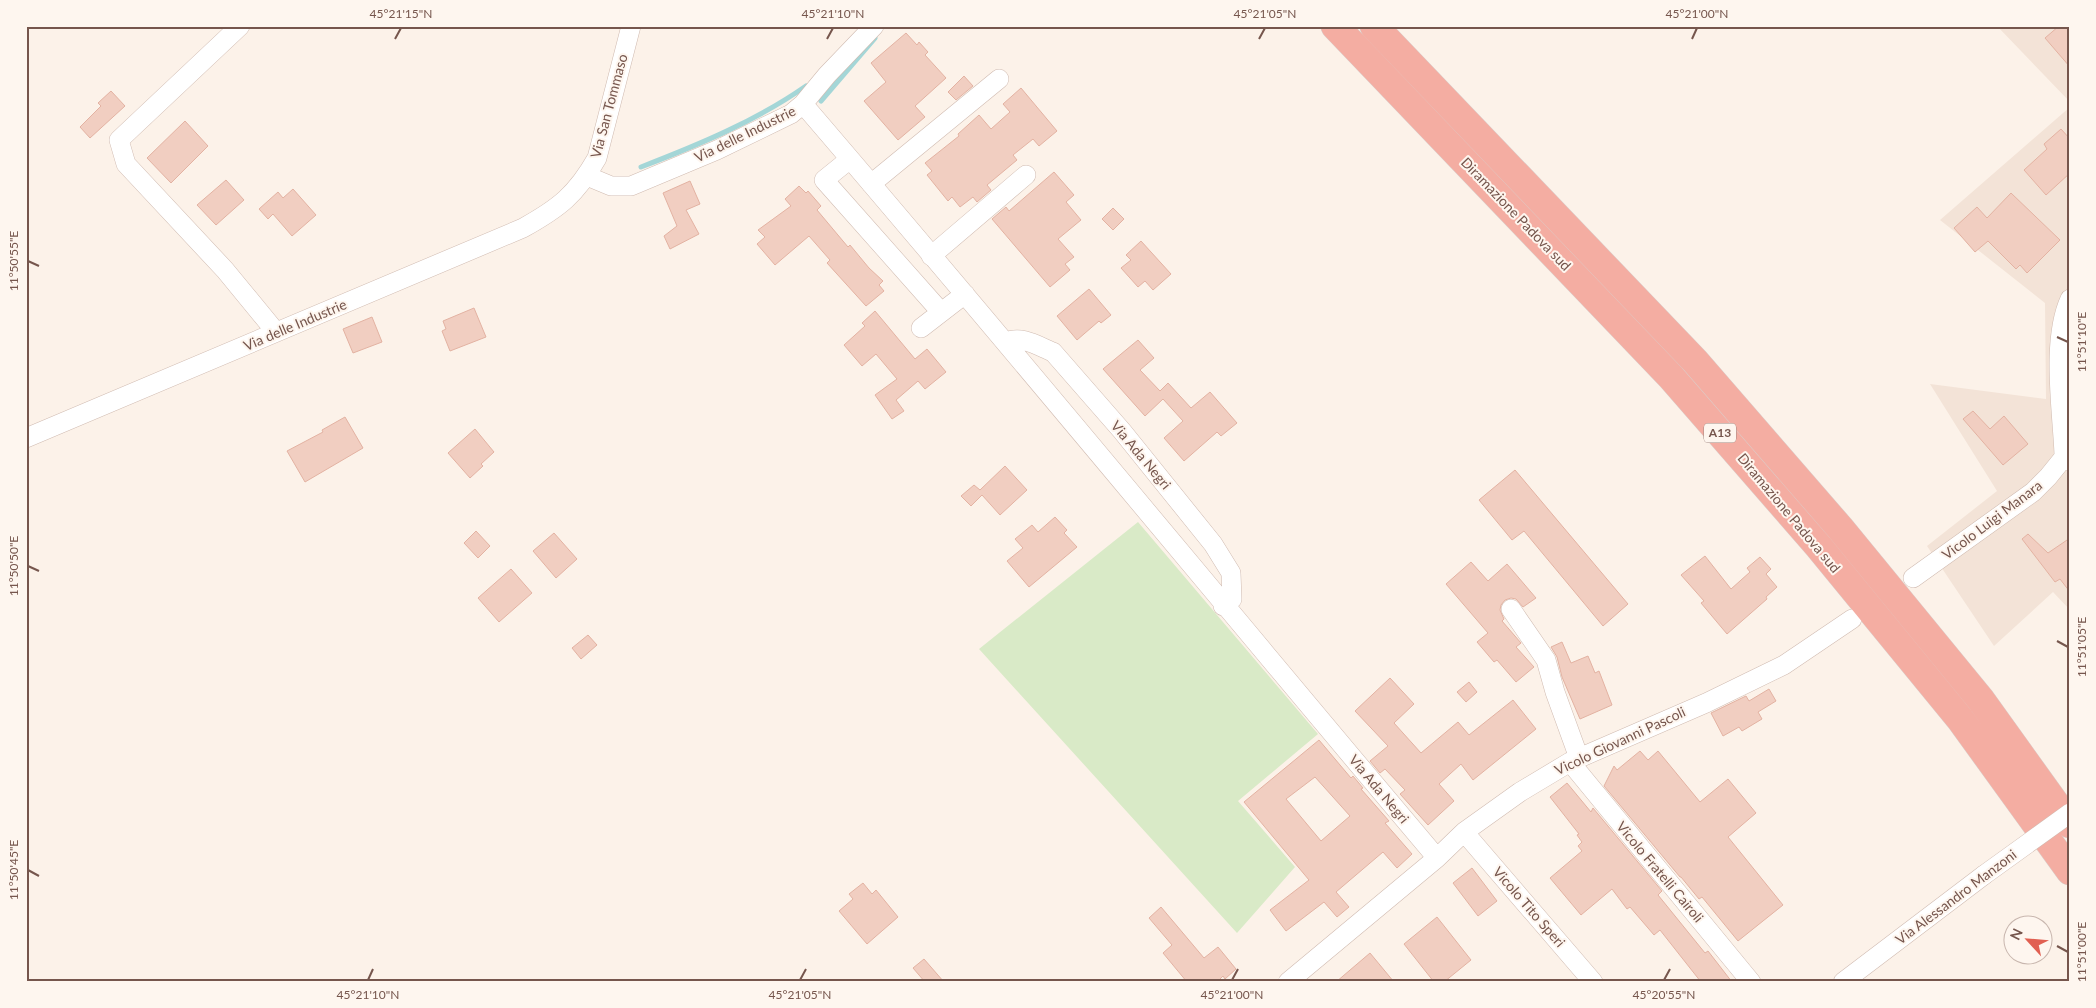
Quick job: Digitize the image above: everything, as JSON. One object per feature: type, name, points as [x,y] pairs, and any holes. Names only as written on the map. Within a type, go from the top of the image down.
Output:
[{"type":"highway","name":"Diramazione Padova sud","points":[[1335,26],[1671,376],[1819,547],[1960,719],[2070,872]]},
{"type":"highway","name":"Diramazione Padova sud","points":[[1374,26],[1695,361],[1840,528],[1981,700],[2070,824]]},
{"type":"street","points":[[240,26],[119,140],[126,164],[225,270],[276,332]]},
{"type":"street","name":"Via San Tommaso","points":[[561,205],[573,195],[597,158],[631,26]]},
{"type":"street","name":"Via delle Industrie","points":[[587,176],[611,186],[631,186],[725,146],[790,114],[803,104],[827,75],[874,26]]},
{"type":"street","points":[[871,184],[998,79]]},
{"type":"street","name":"Via Ada Negri","points":[[803,104],[1007,342],[1224,606],[1437,858]]},
{"type":"street","points":[[850,159],[824,180],[941,312]]},
{"type":"street","points":[[932,256],[1026,175]]},
{"type":"street","name":"Via delle Industrie","points":[[26,438],[522,228],[561,205]]},
{"type":"street","points":[[921,328],[966,294]]},
{"type":"street","name":"Vicolo Luigi Manara","points":[[1913,578],[2033,492],[2067,459],[2059,353],[2064,311],[2070,299]]},
{"type":"street","name":"Via Ada Negri","points":[[1007,342],[1026,340],[1053,352],[1158,474],[1213,544],[1231,573],[1232,599],[1224,606]]},
{"type":"street","name":"Vicolo Fratelli Cairoli","points":[[1511,609],[1546,660],[1574,760],[1751,982]]},
{"type":"street","name":"Vicolo Giovanni Pascoli","points":[[1288,982],[1437,858],[1464,832],[1520,792],[1574,760],[1706,702],[1784,665],[1852,619]]},
{"type":"street","name":"Via Alessandro Manzoni","points":[[1843,982],[1984,875],[2070,813]]},
{"type":"street","name":"Vicolo Tito Speri","points":[[1464,832],[1593,982]]},
{"type":"shaded area","points":[[1997,26],[2070,26],[2070,102]]},
{"type":"shaded area","points":[[2070,107],[2070,610],[2053,592],[1994,646],[1927,546],[1997,491],[1930,384],[2046,399],[2045,303],[1940,220]]},
{"type":"green space","points":[[1138,522],[1318,734],[1238,801],[1295,867],[1237,933],[979,649]]},
{"type":"building","points":[[2059,26],[2070,26],[2070,67],[2045,38]]},
{"type":"building","points":[[906,33],[917,45],[919,42],[928,52],[925,55],[946,78],[915,106],[925,117],[898,140],[864,101],[886,82],[871,63]]},
{"type":"building","points":[[964,76],[973,86],[956,100],[948,92]]},
{"type":"building","points":[[1021,88],[1057,131],[1039,146],[1033,139],[1013,155],[1017,160],[987,185],[991,190],[977,202],[973,197],[960,207],[952,197],[948,201],[927,175],[932,171],[925,163],[959,136],[958,134],[979,115],[991,129],[1010,112],[1003,104]]},
{"type":"building","points":[[111,91],[125,106],[90,138],[80,127],[101,106],[98,103]]},
{"type":"building","points":[[185,121],[208,146],[171,183],[147,158]]},
{"type":"building","points":[[2061,129],[2070,139],[2070,173],[2046,195],[2024,170],[2047,149],[2044,144]]},
{"type":"building","points":[[1054,172],[1074,195],[1066,202],[1081,220],[1058,239],[1074,257],[1065,264],[1070,270],[1050,287],[992,219],[1006,207],[1009,211]]},
{"type":"building","points":[[226,180],[244,200],[216,225],[197,205]]},
{"type":"building","points":[[690,181],[700,204],[686,210],[699,234],[670,249],[664,236],[677,226],[663,193]]},
{"type":"building","points":[[799,186],[806,193],[808,191],[821,206],[817,210],[848,247],[850,245],[869,268],[883,281],[879,285],[884,291],[866,306],[827,263],[830,260],[809,236],[775,265],[757,244],[765,237],[758,230],[791,206],[785,199]]},
{"type":"building","points":[[293,189],[316,215],[292,236],[273,214],[268,219],[259,209],[278,192],[283,198]]},
{"type":"building","points":[[2011,193],[2060,240],[2027,273],[2020,265],[2016,269],[1988,241],[1975,252],[1954,228],[1977,207],[1987,218]]},
{"type":"building","points":[[1113,208],[1124,219],[1113,230],[1102,219]]},
{"type":"building","points":[[1141,241],[1171,274],[1153,290],[1145,281],[1138,287],[1121,268],[1131,260],[1126,255]]},
{"type":"building","points":[[1089,289],[1111,315],[1101,323],[1099,321],[1077,340],[1057,316]]},
{"type":"building","points":[[474,308],[486,337],[450,351],[442,331],[446,329],[443,321]]},
{"type":"building","points":[[875,311],[915,359],[927,349],[946,372],[925,389],[918,381],[896,400],[904,411],[892,419],[875,395],[897,379],[876,354],[862,366],[844,345],[865,326],[862,323]]},
{"type":"building","points":[[372,317],[382,342],[353,353],[343,329]]},
{"type":"building","points":[[1138,340],[1154,358],[1140,370],[1160,391],[1168,383],[1191,408],[1210,392],[1237,423],[1221,436],[1217,432],[1184,461],[1164,438],[1183,421],[1163,399],[1145,416],[1103,369]]},
{"type":"building","points":[[1973,411],[1990,429],[2004,416],[2028,444],[2003,465],[1963,419]]},
{"type":"building","points":[[345,417],[363,448],[305,482],[287,451],[323,432],[322,430]]},
{"type":"building","points":[[475,429],[494,452],[470,478],[448,453]]},
{"type":"building","points":[[1005,466],[1027,490],[1000,515],[982,495],[971,506],[961,496],[974,485],[980,490]]},
{"type":"building","points":[[1515,470],[1628,604],[1603,626],[1524,531],[1512,540],[1479,500]]},
{"type":"building","points":[[1055,517],[1067,530],[1064,533],[1077,547],[1029,587],[1007,561],[1023,548],[1015,539],[1032,525],[1038,532]]},
{"type":"building","points":[[476,531],[490,546],[478,558],[464,543]]},
{"type":"building","points":[[554,533],[577,559],[556,578],[533,551]]},
{"type":"building","points":[[2028,534],[2048,553],[2070,538],[2070,592],[2060,579],[2055,582],[2022,539]]},
{"type":"building","points":[[1705,556],[1731,589],[1750,572],[1747,568],[1760,557],[1771,569],[1766,574],[1777,587],[1766,597],[1767,599],[1727,634],[1701,603],[1704,601],[1681,575]]},
{"type":"building","points":[[1471,562],[1488,581],[1507,564],[1536,598],[1523,607],[1516,599],[1511,598],[1505,600],[1501,605],[1500,610],[1504,619],[1502,621],[1521,643],[1516,647],[1534,667],[1516,682],[1497,660],[1494,662],[1477,642],[1488,633],[1446,584]]},
{"type":"building","points":[[511,569],[532,593],[499,622],[478,598]]},
{"type":"building","points":[[588,635],[597,645],[581,659],[572,648]]},
{"type":"building","points":[[1562,642],[1571,663],[1588,656],[1595,673],[1599,671],[1612,705],[1580,719],[1562,677],[1557,657],[1551,647]]},
{"type":"building","points":[[1390,678],[1414,704],[1394,723],[1421,753],[1458,722],[1469,735],[1513,700],[1536,729],[1473,780],[1461,764],[1439,784],[1454,801],[1428,825],[1400,794],[1405,790],[1385,769],[1380,773],[1370,761],[1388,746],[1355,711]]},
{"type":"building","points":[[1469,682],[1477,692],[1466,702],[1457,692]]},
{"type":"building","points":[[1769,689],[1776,701],[1758,712],[1762,719],[1742,731],[1739,727],[1723,736],[1711,713],[1746,696],[1749,701]]},
{"type":"building","points":[[1319,740],[1351,778],[1353,776],[1363,788],[1361,789],[1389,821],[1385,823],[1412,854],[1397,868],[1383,852],[1336,892],[1349,907],[1337,917],[1324,902],[1286,931],[1270,910],[1309,880],[1244,802]],"holes":[[[1315,777],[1350,816],[1321,841],[1286,799]]]},
{"type":"building","points":[[1640,751],[1648,760],[1658,751],[1700,802],[1728,779],[1756,813],[1728,837],[1783,905],[1738,941],[1702,897],[1699,899],[1604,786],[1614,766],[1617,770]]},
{"type":"building","points":[[1567,783],[1591,812],[1593,808],[1662,891],[1658,895],[1705,953],[1708,951],[1732,982],[1701,982],[1660,930],[1654,935],[1630,907],[1627,909],[1612,889],[1581,915],[1550,878],[1582,851],[1578,846],[1582,842],[1577,835],[1579,834],[1550,797]]},
{"type":"building","points":[[1472,868],[1497,901],[1478,916],[1453,883]]},
{"type":"building","points":[[863,883],[872,894],[876,890],[898,917],[867,944],[839,911],[853,899],[849,894]]},
{"type":"building","points":[[1161,907],[1204,958],[1218,947],[1236,969],[1225,979],[1223,976],[1217,982],[1187,982],[1163,953],[1172,945],[1149,918]]},
{"type":"building","points":[[1437,917],[1471,960],[1444,982],[1434,982],[1404,944]]},
{"type":"building","points":[[1370,953],[1394,982],[1336,982]]},
{"type":"building","points":[[924,959],[944,982],[925,982],[913,968]]},
{"type":"waterway","points":[[821,101],[875,38]]},
{"type":"waterway","points":[[641,167],[705,141],[747,121],[806,86]]}]
